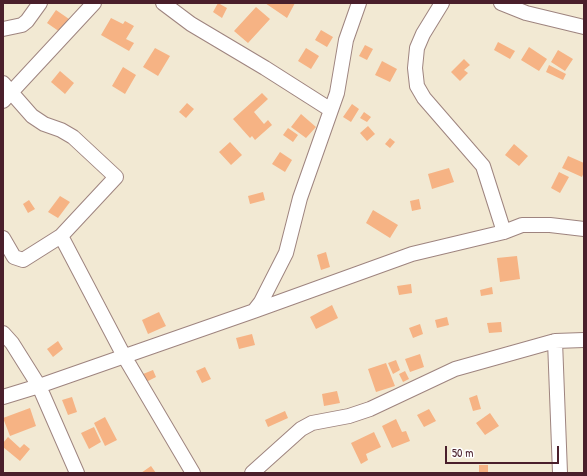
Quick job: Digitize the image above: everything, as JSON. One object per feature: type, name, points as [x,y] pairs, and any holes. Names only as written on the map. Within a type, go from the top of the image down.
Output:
[{"type":"street","points":[[3,29],[22,25],[27,21],[40,3]]},
{"type":"street","points":[[163,3],[191,24],[265,68],[331,110]]},
{"type":"street","points":[[254,311],[262,302],[286,253],[300,198],[337,93],[346,40],[359,3]]},
{"type":"street","points":[[442,3],[423,34],[417,48],[415,68],[417,86],[424,98],[483,166],[504,232]]},
{"type":"street","points":[[501,3],[526,14],[584,27]]},
{"type":"street","points":[[3,238],[14,257],[23,260],[61,236],[116,177],[73,137],[61,130],[44,124],[32,116],[6,92],[90,4]]},
{"type":"street","points":[[3,397],[39,386],[254,311],[412,254],[504,232],[522,225],[584,229]]},
{"type":"street","points":[[61,236],[124,356],[193,473]]},
{"type":"street","points":[[3,333],[12,343],[39,386],[77,473]]},
{"type":"street","points":[[252,473],[269,467],[301,429],[312,423],[349,416],[370,409],[455,369],[555,341],[584,340]]},
{"type":"street","points":[[555,341],[557,472]]},
{"type":"building","points":[[218,3],[227,8],[222,18],[213,12]]},
{"type":"building","points":[[265,3],[295,3],[287,18]]},
{"type":"building","points":[[256,7],[270,19],[248,43],[234,31]]},
{"type":"building","points":[[56,10],[69,19],[60,32],[47,23]]},
{"type":"building","points":[[111,18],[123,24],[125,21],[134,26],[126,39],[134,43],[129,51],[101,35]]},
{"type":"building","points":[[321,30],[333,37],[327,47],[315,40]]},
{"type":"building","points":[[498,42],[515,51],[510,59],[494,50]]},
{"type":"building","points":[[365,45],[373,49],[367,60],[359,56]]},
{"type":"building","points":[[529,47],[547,59],[539,71],[521,60]]},
{"type":"building","points":[[155,48],[170,56],[158,76],[143,67]]},
{"type":"building","points":[[306,48],[319,56],[311,69],[298,61]]},
{"type":"building","points":[[558,50],[573,59],[565,71],[551,62]]},
{"type":"building","points":[[464,59],[470,65],[464,70],[468,73],[460,81],[451,72]]},
{"type":"building","points":[[382,61],[397,69],[390,82],[375,75]]},
{"type":"building","points":[[549,65],[566,74],[563,80],[546,72]]},
{"type":"building","points":[[123,67],[136,75],[125,94],[112,86]]},
{"type":"building","points":[[60,71],[74,83],[65,94],[51,82]]},
{"type":"building","points":[[262,93],[268,99],[254,112],[264,124],[268,120],[272,125],[255,140],[252,136],[250,138],[233,119]]},
{"type":"building","points":[[187,103],[194,109],[186,118],[179,112]]},
{"type":"building","points":[[352,104],[359,109],[351,122],[343,117]]},
{"type":"building","points":[[364,112],[371,117],[367,122],[360,118]]},
{"type":"building","points":[[301,114],[316,127],[306,138],[291,127]]},
{"type":"building","points":[[368,126],[375,134],[367,141],[360,133]]},
{"type":"building","points":[[288,128],[298,135],[293,142],[283,135]]},
{"type":"building","points":[[390,138],[395,142],[390,148],[385,144]]},
{"type":"building","points":[[230,142],[242,155],[231,165],[219,152]]},
{"type":"building","points":[[514,144],[528,156],[519,166],[505,155]]},
{"type":"building","points":[[280,152],[292,160],[285,172],[272,164]]},
{"type":"building","points":[[568,156],[584,163],[584,172],[582,177],[562,168]]},
{"type":"building","points":[[449,168],[454,182],[432,189],[428,174]]},
{"type":"building","points":[[559,172],[569,177],[560,193],[551,188]]},
{"type":"building","points":[[263,192],[265,200],[250,204],[248,196]]},
{"type":"building","points":[[60,196],[70,202],[58,218],[48,212]]},
{"type":"building","points":[[419,199],[421,209],[412,211],[410,201]]},
{"type":"building","points":[[29,200],[35,209],[28,213],[23,204]]},
{"type":"building","points":[[373,210],[398,225],[390,238],[366,223]]},
{"type":"building","points":[[326,252],[330,267],[321,270],[317,255]]},
{"type":"building","points":[[517,256],[520,279],[500,282],[497,258]]},
{"type":"building","points":[[411,284],[412,293],[399,295],[397,286]]},
{"type":"building","points":[[492,287],[493,294],[481,296],[480,290]]},
{"type":"building","points":[[332,305],[338,318],[316,329],[310,317]]},
{"type":"building","points":[[159,312],[166,326],[148,334],[142,320]]},
{"type":"building","points":[[447,317],[449,325],[437,328],[435,320]]},
{"type":"building","points":[[501,322],[502,332],[489,333],[487,323]]},
{"type":"building","points":[[420,324],[423,334],[413,338],[409,328]]},
{"type":"building","points":[[252,334],[255,345],[239,349],[236,338]]},
{"type":"building","points":[[58,341],[63,349],[53,357],[47,349]]},
{"type":"building","points":[[420,354],[424,367],[410,372],[405,359]]},
{"type":"building","points":[[396,360],[400,370],[393,374],[388,363]]},
{"type":"building","points":[[386,363],[395,386],[376,392],[368,369]]},
{"type":"building","points":[[205,367],[211,379],[202,383],[196,371]]},
{"type":"building","points":[[153,370],[156,377],[146,382],[143,374]]},
{"type":"building","points":[[405,371],[409,379],[403,382],[399,374]]},
{"type":"building","points":[[337,391],[340,403],[324,406],[322,394]]},
{"type":"building","points":[[477,395],[481,409],[473,411],[469,398]]},
{"type":"building","points":[[72,397],[77,412],[68,415],[62,400]]},
{"type":"building","points":[[30,408],[36,426],[10,436],[3,418]]},
{"type":"building","points":[[429,409],[436,421],[424,427],[417,415]]},
{"type":"building","points":[[285,411],[288,418],[268,427],[265,420]]},
{"type":"building","points":[[490,413],[499,426],[485,435],[476,423]]},
{"type":"building","points":[[105,417],[117,440],[105,446],[94,423]]},
{"type":"building","points":[[396,419],[402,432],[406,431],[410,441],[392,448],[382,426]]},
{"type":"building","points":[[94,427],[101,442],[89,449],[81,433]]},
{"type":"building","points":[[374,432],[381,447],[366,454],[368,460],[361,464],[351,443]]},
{"type":"building","points":[[8,437],[20,448],[24,444],[30,449],[20,461],[3,447],[3,443]]},
{"type":"building","points":[[479,465],[488,465],[488,473],[479,473]]},
{"type":"building","points":[[151,466],[156,473],[141,473]]}]
